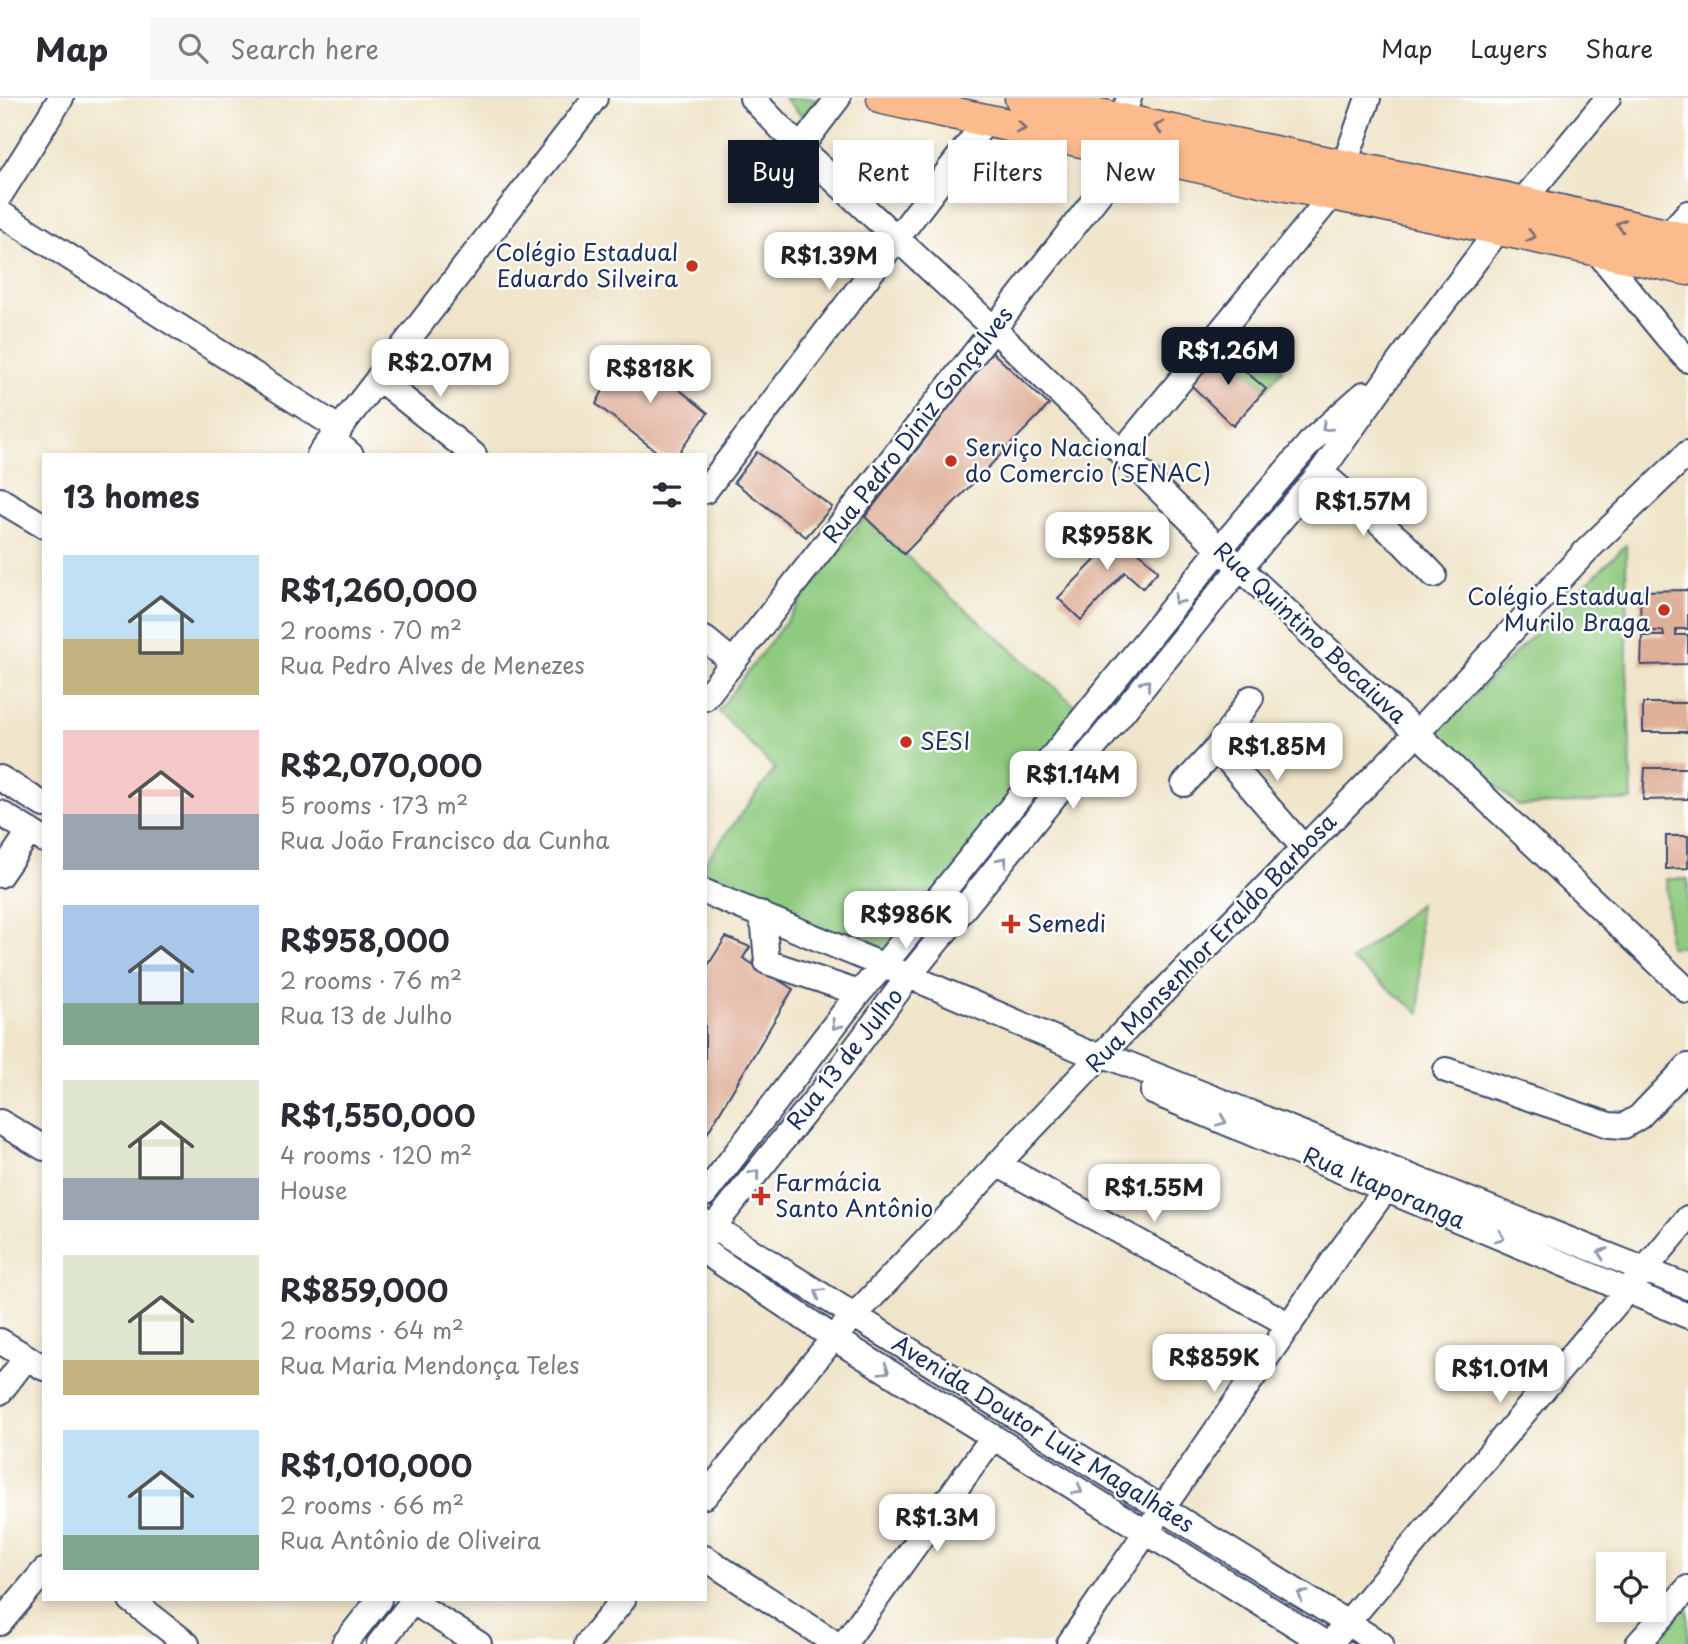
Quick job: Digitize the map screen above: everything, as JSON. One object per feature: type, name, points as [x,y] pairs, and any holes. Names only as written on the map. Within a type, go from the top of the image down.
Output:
[{"type":"main road","points":[[883,98],[1081,141]]},
{"type":"main road","points":[[1021,98],[1126,108],[1218,156]]},
{"type":"main road","points":[[1179,154],[1218,156],[1339,180],[1444,187],[1681,230]]},
{"type":"main road","points":[[1339,180],[1428,214],[1688,270]]},
{"type":"main road","points":[[1428,214],[1444,187]]},
{"type":"street","points":[[0,195],[61,98]]},
{"type":"street","points":[[330,441],[596,98]]},
{"type":"street","name":"Rua Quintino Bocaiuva","points":[[752,98],[792,140]]},
{"type":"street","points":[[806,140],[838,98]]},
{"type":"street","points":[[1121,453],[1339,180],[1368,98]]},
{"type":"street","points":[[1521,203],[1608,98]]},
{"type":"street","points":[[707,488],[988,120]]},
{"type":"street","name":"Rua Quintino Bocaiuva","points":[[819,166],[993,328],[1220,549],[1688,992]]},
{"type":"street","name":"Rua Pedro Diniz Gonçalves","points":[[707,695],[1092,203]]},
{"type":"street","points":[[0,212],[348,453]]},
{"type":"street","name":"Rua 13 de Julho","points":[[707,1228],[843,1065],[909,976],[1321,472],[1396,366],[1499,229]]},
{"type":"street","points":[[1595,250],[1688,360]]},
{"type":"street","name":"Rua 13 de Julho","points":[[707,1191],[859,993],[1220,549],[1313,439],[1396,366]]},
{"type":"street","points":[[378,378],[472,453]]},
{"type":"street","name":"Rua Monsenhor Eraldo Barbosa","points":[[707,1494],[854,1315],[1094,1058],[1417,733],[1586,551],[1688,453]]},
{"type":"street","points":[[1321,472],[1403,543],[1434,575]]},
{"type":"street","points":[[0,500],[42,525]]},
{"type":"street","points":[[707,641],[733,662]]},
{"type":"street","points":[[1184,784],[1217,748],[1251,698]]},
{"type":"street","points":[[1217,748],[1303,847]]},
{"type":"street","points":[[0,778],[42,804]]},
{"type":"street","points":[[0,813],[37,835],[0,875]]},
{"type":"street","name":"Rua Itaporanga","points":[[707,893],[909,976],[1094,1058],[1393,1181],[1627,1291],[1688,1316]]},
{"type":"street","points":[[759,913],[764,927],[766,962],[859,993]]},
{"type":"street","points":[[1446,1070],[1609,1125],[1624,1126],[1639,1117],[1688,1066]]},
{"type":"street","points":[[0,1122],[42,1148]]},
{"type":"street","points":[[997,1164],[1290,1325]]},
{"type":"street","points":[[1069,1644],[1336,1257],[1393,1181]]},
{"type":"street","name":"Rua Itaporanga","points":[[1393,1181],[1688,1287]]},
{"type":"street","points":[[1335,1636],[1688,1218]]},
{"type":"street","name":"Avenida Doutor Luiz Magalhães","points":[[707,1228],[854,1315],[1163,1509],[1335,1636]]},
{"type":"street","name":"Avenida Doutor Luiz Magalhães","points":[[707,1253],[834,1338],[1146,1533],[1335,1636],[1381,1644]]},
{"type":"street","points":[[0,1341],[35,1363],[0,1392]]},
{"type":"street","points":[[844,1644],[993,1437]]},
{"type":"street","points":[[707,1559],[836,1644]]},
{"type":"street","points":[[0,1623],[42,1573]]},
{"type":"street","points":[[1638,1644],[1688,1588]]},
{"type":"street","points":[[132,1601],[187,1644]]},
{"type":"street","points":[[344,1644],[378,1601]]},
{"type":"street","points":[[379,1644],[411,1601]]},
{"type":"street","points":[[414,1601],[479,1644]]},
{"type":"street","points":[[587,1644],[622,1601]]},
{"type":"green space","points":[[784,98],[826,98],[812,126]]},
{"type":"green space","points":[[1240,328],[1283,369],[1266,389],[1220,349]]},
{"type":"green space","name":"SESI","points":[[865,517],[955,601],[1086,715],[883,966],[707,893],[707,859],[775,769],[718,711]]},
{"type":"green space","points":[[1626,545],[1632,800],[1519,806],[1435,735]]},
{"type":"green space","points":[[1666,879],[1688,879],[1688,947],[1669,947]]},
{"type":"green space","points":[[1419,904],[1420,1013],[1352,961]]},
{"type":"green space","points":[[1688,1602],[1688,1644],[1650,1644]]},
{"type":"building","points":[[626,346],[708,413],[678,453],[658,453],[596,404]]},
{"type":"building","points":[[1220,349],[1266,389],[1233,426],[1190,384]]},
{"type":"building","name":"Serviço Nacional do Comercio (SENAC)","points":[[992,352],[1049,405],[904,554],[865,517]]},
{"type":"building","points":[[757,452],[832,507],[806,537],[734,482]]},
{"type":"building","points":[[1109,523],[1158,571],[1143,588],[1125,572],[1081,620],[1058,598],[1105,550],[1093,539]]},
{"type":"building","name":"Colégio Estadual Murilo Braga","points":[[1688,590],[1688,629],[1676,629],[1676,635],[1688,635],[1688,664],[1641,665],[1642,636],[1664,636],[1663,631],[1641,631],[1640,591]]},
{"type":"building","name":"Colégio Estadual Murilo Braga","points":[[1643,703],[1688,703],[1688,732],[1643,732]]},
{"type":"building","points":[[1645,768],[1688,768],[1688,799],[1643,800]]},
{"type":"building","points":[[1666,836],[1688,836],[1688,868],[1666,869]]},
{"type":"building","points":[[726,937],[750,947],[743,958],[793,989],[707,1134],[707,967]]},
{"type":"place","name":"Colégio Estadual Eduardo Silveira","points":[[692,266]]},
{"type":"place","name":"Serviço Nacional do Comercio (SENAC)","points":[[951,461]]},
{"type":"place","name":"Colégio Estadual Murilo Braga","points":[[1664,610]]},
{"type":"place","name":"SESI","points":[[906,742]]},
{"type":"place","name":"Semedi","points":[[1011,924]]},
{"type":"place","name":"Farmácia Santo Antônio","points":[[761,1196]]}]
